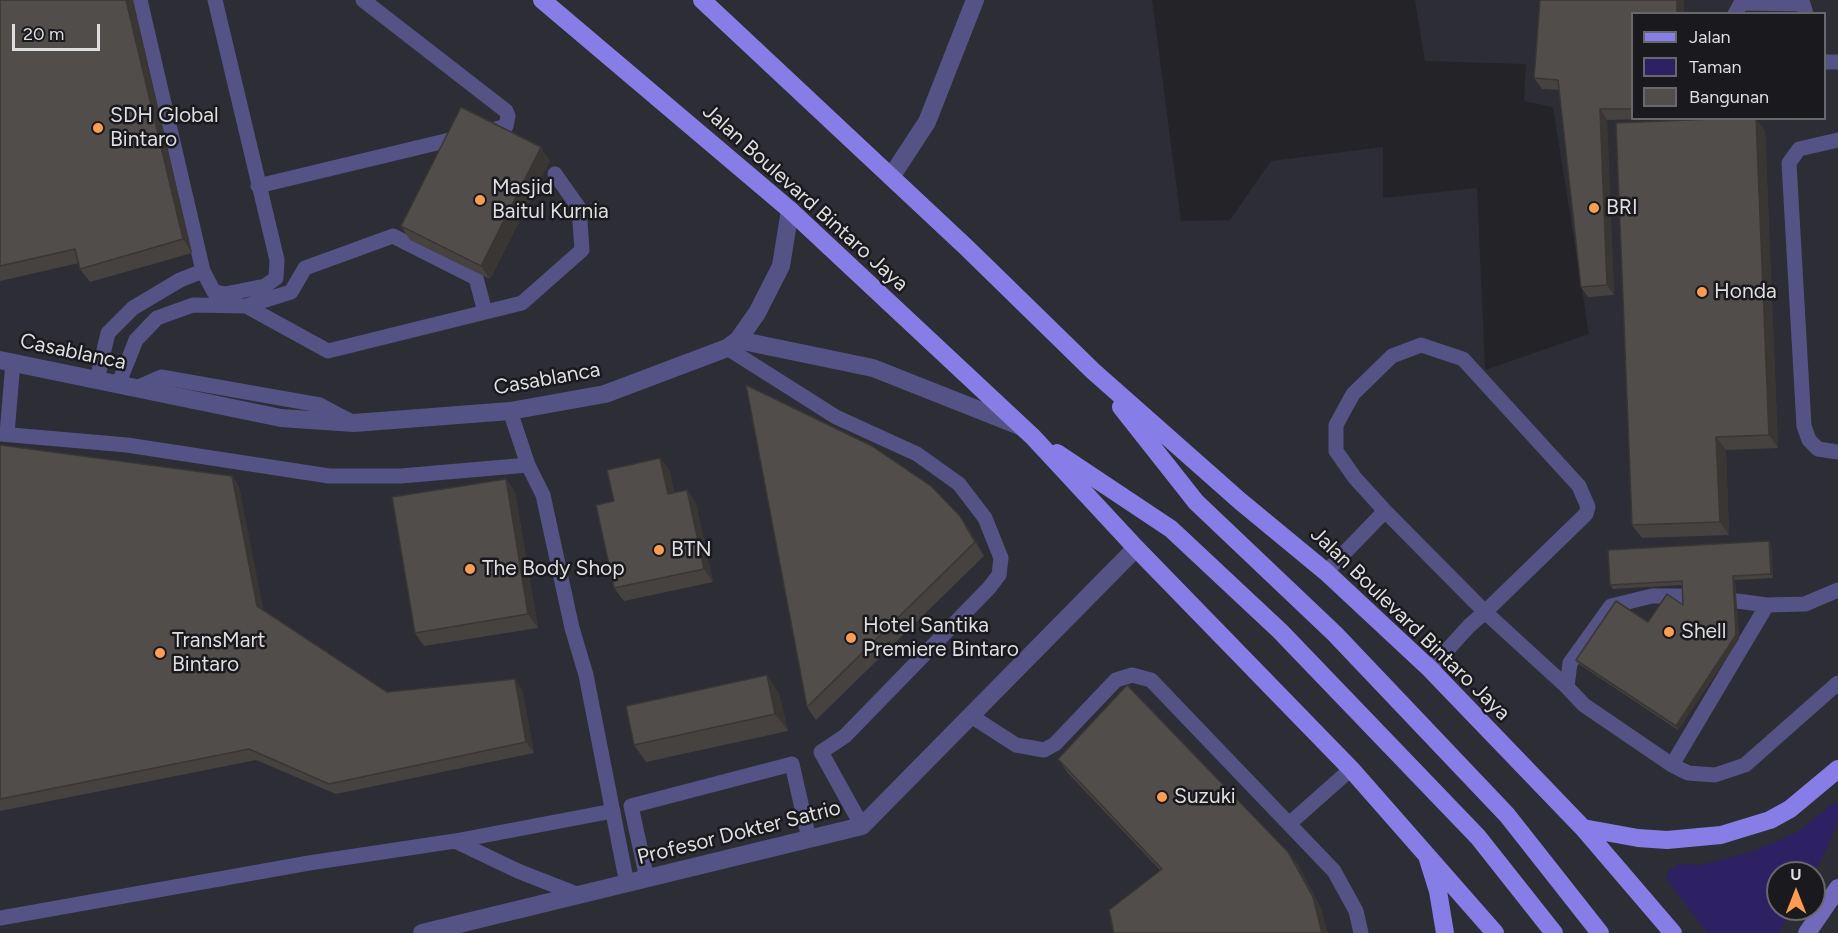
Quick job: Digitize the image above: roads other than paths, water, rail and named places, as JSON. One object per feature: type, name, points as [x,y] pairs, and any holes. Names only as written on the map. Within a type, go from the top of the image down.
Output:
[{"type":"main road","name":"Jalan Boulevard Bintaro Jaya","points":[[542,0],[790,210],[1028,432],[1136,548],[1351,769],[1495,933]]},
{"type":"main road","name":"Jalan Boulevard Bintaro Jaya","points":[[702,0],[1093,371],[1240,501],[1326,572],[1430,669],[1583,828],[1669,930]]},
{"type":"main road","name":"Jalan Boulevard Bintaro Jaya","points":[[1093,371],[1196,502],[1335,634],[1477,782],[1515,824],[1600,933]]},
{"type":"main road","name":"Jalan Boulevard Bintaro Jaya","points":[[1028,432],[1172,530],[1280,631],[1478,837],[1554,933]]},
{"type":"main road","points":[[1583,828],[1638,838],[1667,840],[1721,835],[1770,820],[1790,809],[1838,769]]},
{"type":"main road","points":[[1426,852],[1438,891],[1445,933]]},
{"type":"main road","points":[[1807,933],[1838,888]]},
{"type":"street","points":[[891,177],[927,122],[975,0]]},
{"type":"street","points":[[732,344],[757,314],[781,266],[790,210]]},
{"type":"street","points":[[732,344],[873,368],[1028,432]]},
{"type":"street","name":"Casablanca","points":[[7,361],[281,418],[354,423],[510,411],[605,394],[732,344]]},
{"type":"street","name":"Profesor Dokter Satrio","points":[[422,933],[453,930],[579,896],[862,826],[1136,548]]},
{"type":"lane","points":[[140,0],[203,271],[214,292],[225,294],[265,286],[276,278],[277,260],[215,0]]},
{"type":"lane","points":[[363,0],[506,111],[508,116],[506,126],[490,131]]},
{"type":"lane","points":[[1736,12],[1741,3],[1803,4],[1805,12]]},
{"type":"lane","points":[[258,186],[462,137]]},
{"type":"lane","points":[[1838,140],[1798,149],[1789,163],[1804,426],[1809,440],[1818,449],[1838,452]]},
{"type":"lane","points":[[246,306],[328,351],[522,303],[582,250],[579,208],[555,174]]},
{"type":"lane","points":[[127,386],[136,340],[157,318],[193,305],[246,306],[291,292],[305,268],[393,236],[476,278],[485,312]]},
{"type":"lane","points":[[97,380],[108,333],[133,308],[154,294],[203,271]]},
{"type":"lane","points":[[732,344],[836,417],[917,454],[959,484],[986,518],[1001,558],[999,575],[989,588],[845,736],[821,752],[862,826]]},
{"type":"lane","points":[[1430,669],[1469,626],[1485,612],[1586,514],[1588,507],[1580,486],[1463,359],[1421,345],[1392,356],[1353,394],[1336,425],[1336,451],[1355,478],[1385,510],[1485,612],[1584,705],[1672,765],[1688,773],[1715,775],[1745,765],[1838,683]]},
{"type":"lane","points":[[7,361],[3,434],[127,446],[329,476],[401,476],[528,465]]},
{"type":"lane","points":[[510,411],[528,465],[543,495],[572,628],[586,675],[627,884]]},
{"type":"lane","points":[[1326,572],[1385,510]]},
{"type":"lane","points":[[1737,601],[1767,605],[1805,604],[1838,590]]},
{"type":"lane","points":[[1567,687],[1570,663],[1611,606],[1652,596],[1685,596]]},
{"type":"lane","points":[[1672,765],[1767,605]]},
{"type":"lane","points":[[971,716],[1016,745],[1044,750],[1055,744],[1116,680],[1132,675],[1151,680],[1334,871],[1356,910],[1361,933]]},
{"type":"lane","points":[[647,879],[631,806],[792,764],[809,839]]},
{"type":"lane","points":[[1288,824],[1351,769]]},
{"type":"lane","points":[[0,918],[309,863],[455,841],[613,810]]},
{"type":"lane","points":[[455,841],[518,871],[579,896]]},
{"type":"place","name":"SDH Global Bintaro","points":[[98,128]]},
{"type":"place","name":"Masjid Baitul Kurnia","points":[[480,200]]},
{"type":"place","name":"BRI","points":[[1594,208]]},
{"type":"place","name":"Honda","points":[[1702,292]]},
{"type":"place","name":"BTN","points":[[659,550]]},
{"type":"place","name":"The Body Shop","points":[[470,569]]},
{"type":"place","name":"Shell","points":[[1669,632]]},
{"type":"place","name":"Hotel Santika Premiere Bintaro","points":[[851,638]]},
{"type":"place","name":"TransMart Bintaro","points":[[160,653]]},
{"type":"place","name":"Suzuki","points":[[1162,797]]}]
